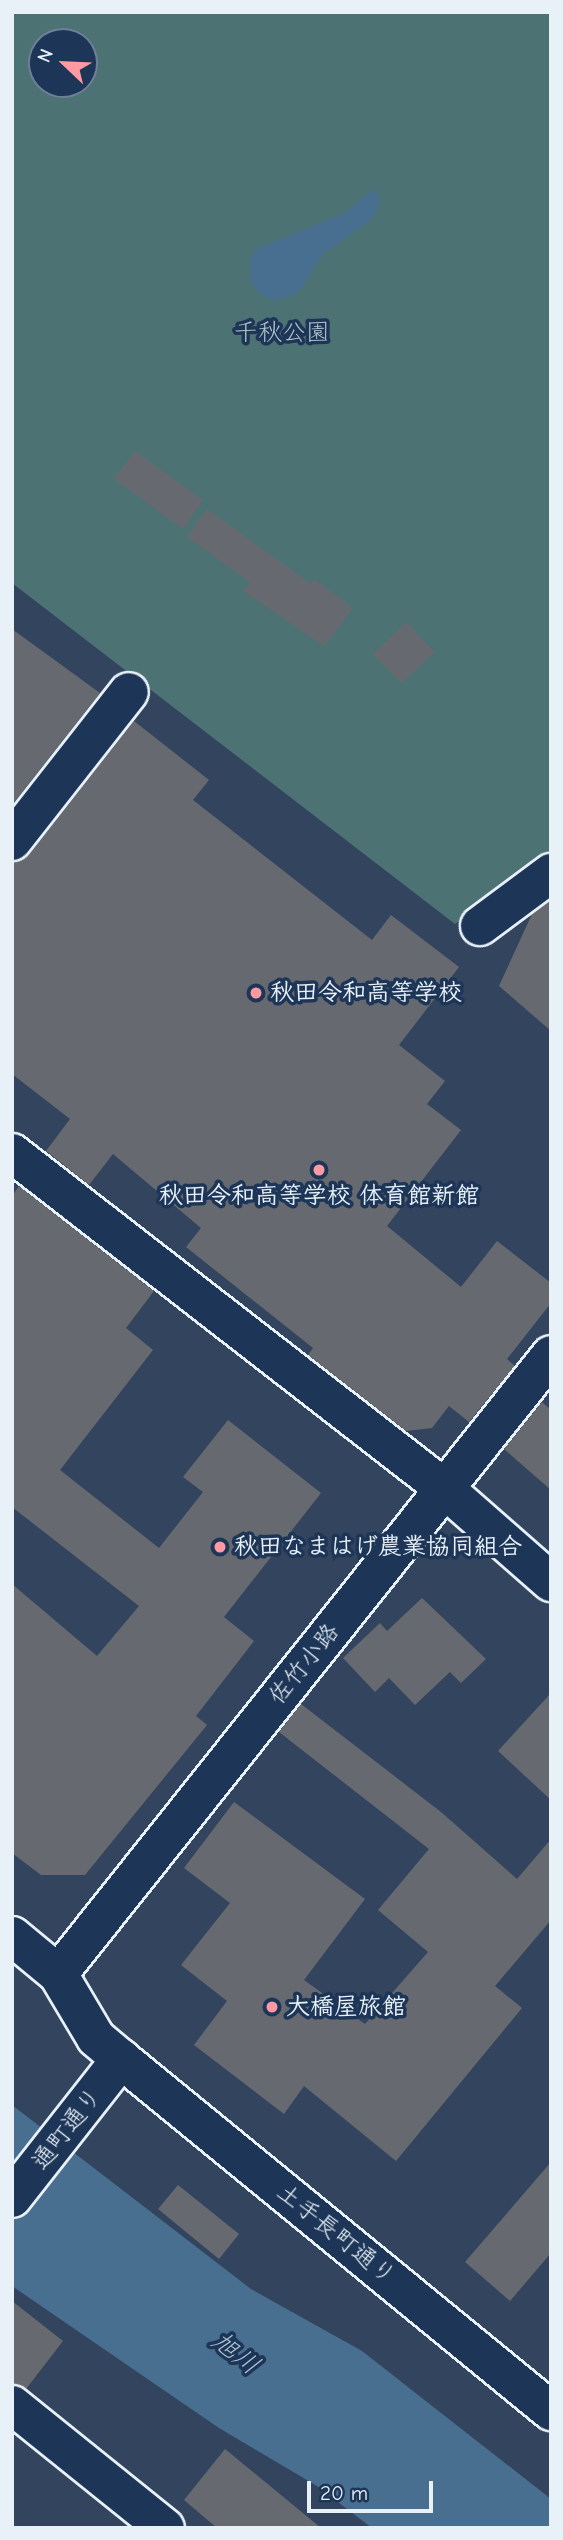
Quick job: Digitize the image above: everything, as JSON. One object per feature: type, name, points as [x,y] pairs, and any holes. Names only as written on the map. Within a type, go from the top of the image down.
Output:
[{"type":"street","points":[[12,841],[129,692]]},
{"type":"street","points":[[480,926],[551,873]]},
{"type":"street","points":[[12,1153],[444,1489],[551,1582]]},
{"type":"street","name":"佐竹小路","points":[[58,1974],[551,1355]]},
{"type":"street","points":[[12,1936],[58,1974]]},
{"type":"street","name":"土手長町通り","points":[[58,1974],[89,2028],[121,2059],[551,2411]]},
{"type":"street","name":"通町通り","points":[[12,2198],[121,2059]]},
{"type":"street","points":[[12,2405],[165,2528]]},
{"type":"green space","name":"千秋公園","points":[[12,12],[551,12],[551,858],[455,924],[12,583]]},
{"type":"water","points":[[375,189],[380,202],[372,219],[323,254],[298,293],[275,301],[259,294],[251,282],[250,261],[255,250],[346,212]]},
{"type":"water","name":"旭川","points":[[12,2105],[251,2289],[362,2351],[551,2499],[551,2528],[372,2528],[317,2486],[219,2428],[12,2286]]},
{"type":"building","points":[[135,451],[203,500],[183,529],[114,479]]},
{"type":"building","points":[[207,509],[311,584],[314,579],[353,608],[324,646],[243,591],[250,582],[187,537]]},
{"type":"building","points":[[406,622],[435,652],[402,683],[373,654]]},
{"type":"building","points":[[12,629],[100,693],[12,805]]},
{"type":"building","name":"秋田令和高等学校","points":[[134,721],[209,780],[193,800],[372,940],[391,915],[459,967],[399,1045],[445,1081],[427,1104],[461,1130],[387,1226],[461,1287],[497,1241],[551,1283],[551,1303],[507,1359],[515,1366],[469,1422],[449,1406],[432,1428],[406,1431],[308,1355],[313,1348],[186,1247],[201,1228],[113,1154],[89,1185],[46,1151],[70,1119],[12,1074],[12,862],[29,855]]},
{"type":"building","points":[[551,900],[551,1031],[499,986],[532,914]]},
{"type":"building","points":[[19,1186],[154,1291],[126,1328],[153,1350],[60,1470],[159,1548],[203,1492],[183,1477],[228,1420],[321,1493],[224,1617],[254,1641],[196,1716],[207,1725],[85,1875],[41,1875],[12,1853],[12,1584],[97,1656],[139,1606],[12,1507],[12,1196]]},
{"type":"building","points":[[542,1402],[551,1410],[551,1490],[504,1449]]},
{"type":"building","points":[[422,1598],[486,1659],[461,1683],[450,1672],[415,1705],[389,1678],[375,1692],[343,1658],[380,1623],[387,1631]]},
{"type":"building","points":[[551,1693],[551,1800],[498,1751]]},
{"type":"building","points":[[301,1704],[441,1812],[517,1879],[551,1839],[551,1920],[495,1986],[522,2008],[396,2161],[304,2086],[284,2114],[194,2045],[227,2001],[181,1965],[230,1903],[184,1868],[234,1802],[365,1899],[304,1980],[365,2024],[428,1952],[378,1910],[429,1849],[279,1732]]},
{"type":"building","points":[[551,2162],[551,2253],[510,2301],[465,2262]]},
{"type":"building","points":[[178,2185],[239,2234],[219,2259],[158,2209]]},
{"type":"building","points":[[12,2301],[63,2341],[26,2389],[12,2384]]},
{"type":"building","points":[[225,2449],[321,2528],[217,2528],[184,2500]]},
{"type":"place","name":"秋田令和高等学校","points":[[256,993]]},
{"type":"place","name":"秋田令和高等学校 体育館新館","points":[[319,1170]]},
{"type":"place","name":"秋田なまはげ農業協同組合","points":[[220,1547]]},
{"type":"place","name":"大橋屋旅館","points":[[272,2007]]}]
